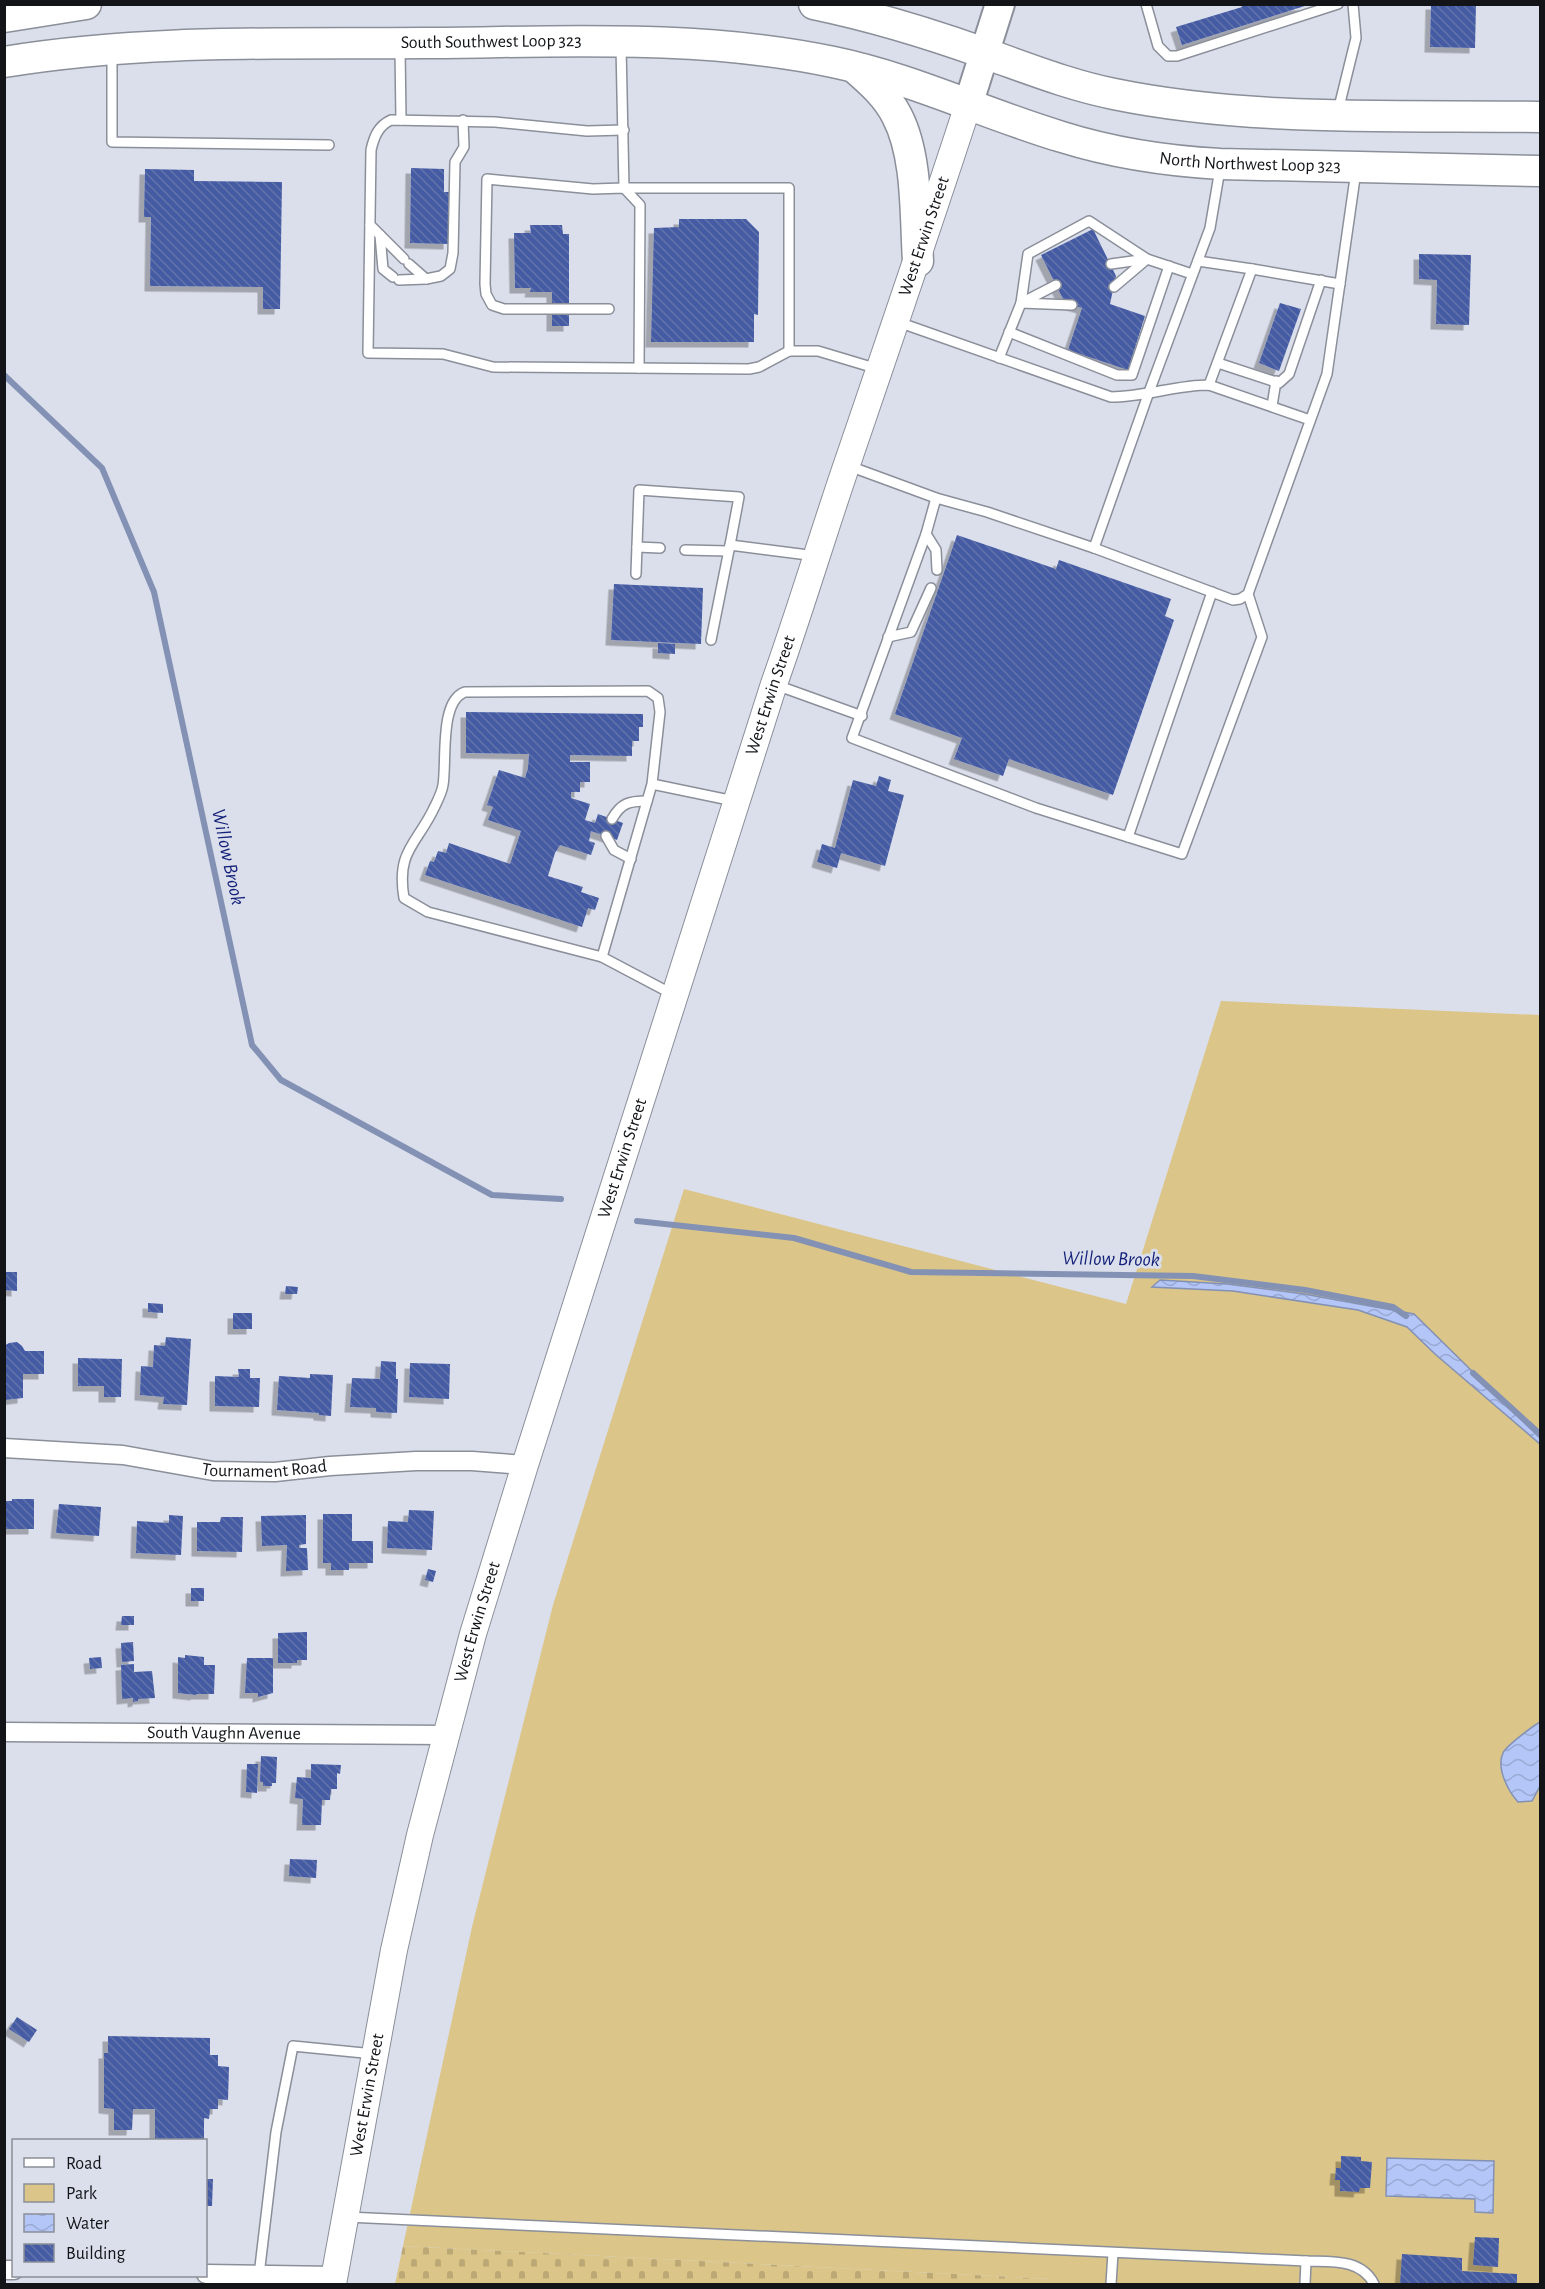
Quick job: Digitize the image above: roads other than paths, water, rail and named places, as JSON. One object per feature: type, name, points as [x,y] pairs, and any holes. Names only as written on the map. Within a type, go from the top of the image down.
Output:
[{"type":"highway","points":[[4,16],[86,4]]},
{"type":"highway","points":[[814,4],[874,17],[985,53],[1058,80],[1139,99],[1236,111],[1540,117]]},
{"type":"highway","name":"South Southwest Loop 323","points":[[4,62],[112,50],[188,45],[621,42],[738,47],[805,56],[852,66],[892,77],[968,105]]},
{"type":"highway","points":[[852,66],[879,89],[889,102],[904,133],[912,170],[918,261]]},
{"type":"highway","name":"North Northwest Loop 323","points":[[968,105],[1083,143],[1159,158],[1220,164],[1540,171]]},
{"type":"main road","name":"West Erwin Street","points":[[334,2280],[374,2054],[405,1900],[473,1634],[774,684],[918,261],[1000,4]]},
{"type":"street","name":"Tournament Road","points":[[4,1448],[123,1455],[213,1471],[274,1472],[416,1461],[472,1461],[525,1465]]},
{"type":"street","name":"South Vaughn Avenue","points":[[4,1732],[446,1734]]},
{"type":"street","points":[[207,2274],[334,2280]]},
{"type":"lane","points":[[1146,4],[1158,46],[1168,56],[1177,56],[1338,4]]},
{"type":"lane","points":[[1337,114],[1356,38],[1353,4]]},
{"type":"lane","points":[[621,42],[624,188],[640,205],[639,368]]},
{"type":"lane","points":[[400,43],[401,120]]},
{"type":"lane","points":[[112,50],[112,142],[329,145]]},
{"type":"lane","points":[[624,130],[587,131],[463,120],[391,120],[384,123],[374,138],[371,150],[368,353],[443,354],[494,367],[749,369],[759,368],[789,351],[818,351],[881,370]]},
{"type":"lane","points":[[380,235],[382,269],[396,279],[426,279],[446,274],[452,262],[454,162],[464,147],[463,120]]},
{"type":"lane","points":[[1094,548],[1210,228],[1220,164]]},
{"type":"lane","points":[[936,498],[926,534],[862,716],[852,738],[1036,808],[1182,854],[1262,637],[1248,594],[1327,374],[1356,168]]},
{"type":"lane","points":[[609,309],[504,309],[492,305],[486,294],[487,179],[593,189],[789,188],[789,351]]},
{"type":"lane","points":[[999,358],[1021,303],[1028,254],[1089,221],[1147,258],[1192,274]]},
{"type":"lane","points":[[370,225],[426,279]]},
{"type":"lane","points":[[1111,264],[1147,258]]},
{"type":"lane","points":[[1114,287],[1147,258]]},
{"type":"lane","points":[[1198,261],[1340,284]]},
{"type":"lane","points":[[1010,332],[1118,375],[1132,375],[1169,266]]},
{"type":"lane","points":[[1209,385],[1252,269]]},
{"type":"lane","points":[[1218,363],[1279,383],[1289,374],[1321,280]]},
{"type":"lane","points":[[1021,303],[1056,285]]},
{"type":"lane","points":[[1021,303],[1072,305]]},
{"type":"lane","points":[[897,322],[1111,397],[1130,397],[1192,385],[1209,385],[1310,420]]},
{"type":"lane","points":[[1272,406],[1276,381]]},
{"type":"lane","points":[[847,465],[936,498],[987,512],[1094,548],[1233,600],[1248,594]]},
{"type":"lane","points":[[636,574],[639,490],[739,497],[711,640]]},
{"type":"lane","points":[[926,534],[936,550],[937,570]]},
{"type":"lane","points":[[637,547],[660,548]]},
{"type":"lane","points":[[685,550],[729,548],[818,556]]},
{"type":"lane","points":[[888,638],[911,632],[931,588]]},
{"type":"lane","points":[[1128,837],[1212,592]]},
{"type":"lane","points":[[774,684],[862,716]]},
{"type":"lane","points":[[602,957],[652,784],[660,712],[658,698],[648,692],[465,692],[458,695],[449,709],[443,788],[431,815],[412,842],[403,863],[401,880],[404,898],[414,906],[428,912],[602,957],[675,996]]},
{"type":"lane","points":[[652,784],[737,802]]},
{"type":"lane","points":[[612,819],[619,807],[629,801],[647,801]]},
{"type":"lane","points":[[606,836],[614,850],[631,859]]},
{"type":"lane","points":[[259,2275],[276,2132],[293,2046],[374,2054]]},
{"type":"lane","points":[[345,2217],[1350,2263],[1367,2275],[1374,2284]]},
{"type":"lane","points":[[1111,2284],[1113,2253]]},
{"type":"lane","points":[[1305,2284],[1306,2261]]},
{"type":"water","points":[[1160,1280],[1227,1284],[1304,1294],[1414,1314],[1540,1438],[1540,1444],[1407,1327],[1358,1310],[1233,1291],[1152,1287]]},
{"type":"water","points":[[1540,1722],[1540,1786],[1532,1801],[1518,1802],[1504,1779],[1501,1759],[1509,1746]]},
{"type":"water","points":[[1387,2158],[1494,2161],[1493,2213],[1475,2212],[1475,2199],[1386,2196]]},
{"type":"waterway","name":"Willow Brook","points":[[4,375],[102,468],[154,592],[252,1045],[281,1080],[492,1195],[561,1199]]},
{"type":"waterway","name":"Willow Brook","points":[[637,1221],[794,1238],[911,1272],[1193,1276],[1305,1290],[1393,1307],[1406,1316]]},
{"type":"waterway","name":"Willow Brook","points":[[1473,1373],[1540,1434]]}]
